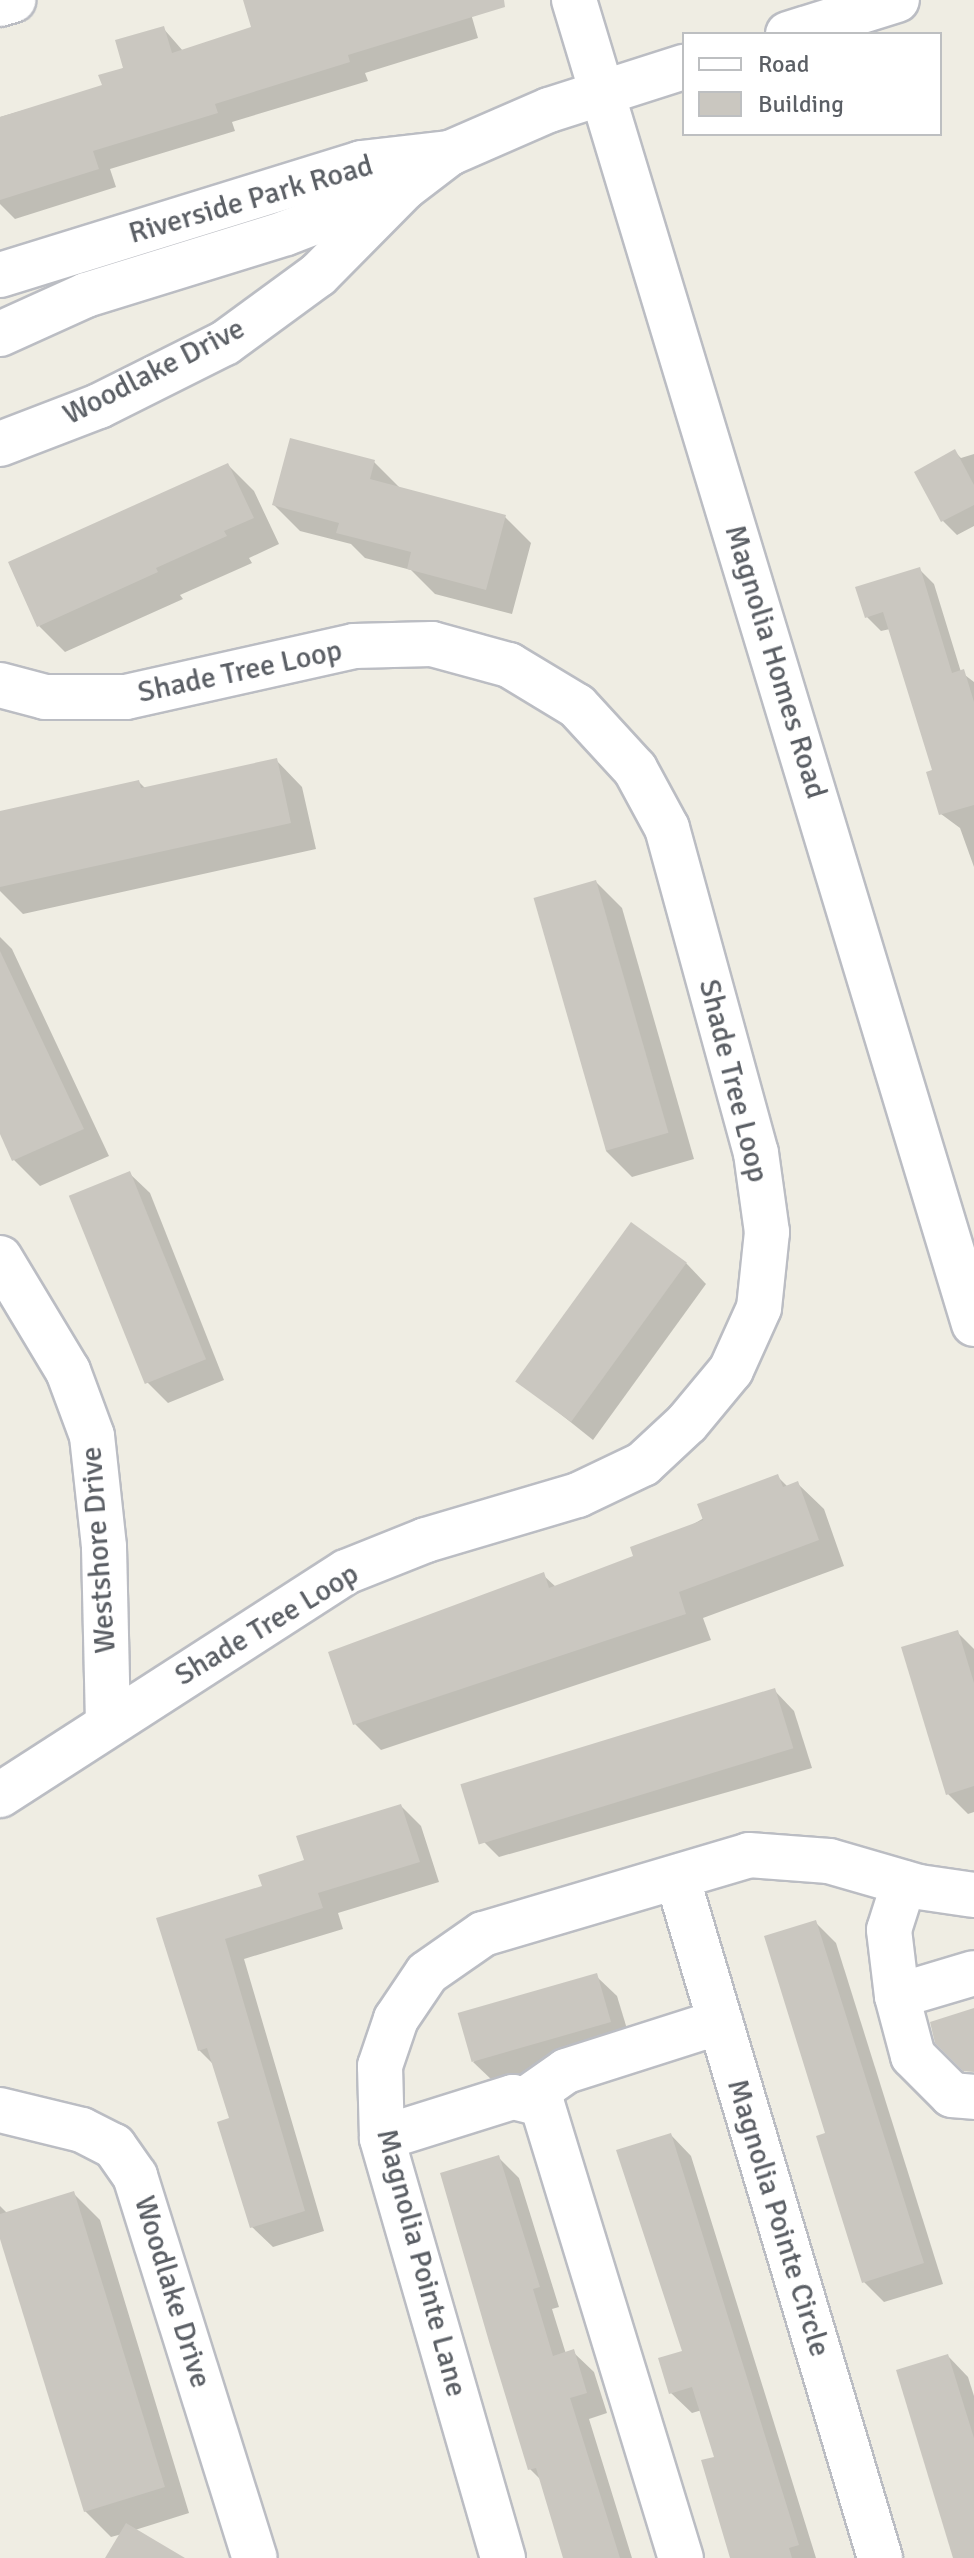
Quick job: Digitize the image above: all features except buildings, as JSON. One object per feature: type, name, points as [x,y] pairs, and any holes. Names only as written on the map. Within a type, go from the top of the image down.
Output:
[{"type":"street","points":[[0,4],[13,0]]},
{"type":"street","name":"Magnolia Homes Road","points":[[574,0],[974,1324]]},
{"type":"street","points":[[811,19],[897,0]]},
{"type":"street","name":"Riverside Park Road","points":[[0,275],[361,163],[450,153],[603,92],[682,68]]},
{"type":"street","name":"Woodlake Drive","points":[[0,444],[99,406],[225,343],[318,275],[404,188],[450,153]]},
{"type":"street","name":"Woodlake Drive","points":[[0,334],[86,295],[286,233],[404,188]]},
{"type":"street","name":"Shade Tree Loop","points":[[0,685],[45,697],[126,697],[354,646],[432,644],[509,665],[577,706],[635,769],[667,828],[756,1153],[767,1232],[759,1308],[731,1370],[687,1423],[643,1464],[578,1495],[426,1540],[346,1572],[108,1722],[0,1795]]},
{"type":"street","name":"Westshore Drive","points":[[0,1258],[68,1371],[92,1436],[104,1547],[108,1722]]},
{"type":"street","name":"Magnolia Pointe Lane","points":[[503,2558],[382,2138],[380,2066],[396,2019],[427,1973],[483,1934],[749,1855],[829,1861],[904,1883],[974,1895]]},
{"type":"street","name":"Magnolia Pointe Circle","points":[[677,1877],[880,2558]]},
{"type":"street","points":[[904,1883],[889,1930],[897,1996],[913,2056],[952,2095],[974,2097]]},
{"type":"street","points":[[897,1996],[974,1973]]},
{"type":"street","points":[[529,2097],[566,2071],[720,2022]]},
{"type":"street","points":[[382,2138],[513,2097],[529,2097],[542,2104],[681,2558]]},
{"type":"street","name":"Woodlake Drive","points":[[0,2110],[82,2130],[114,2146],[135,2176],[255,2558]]}]
